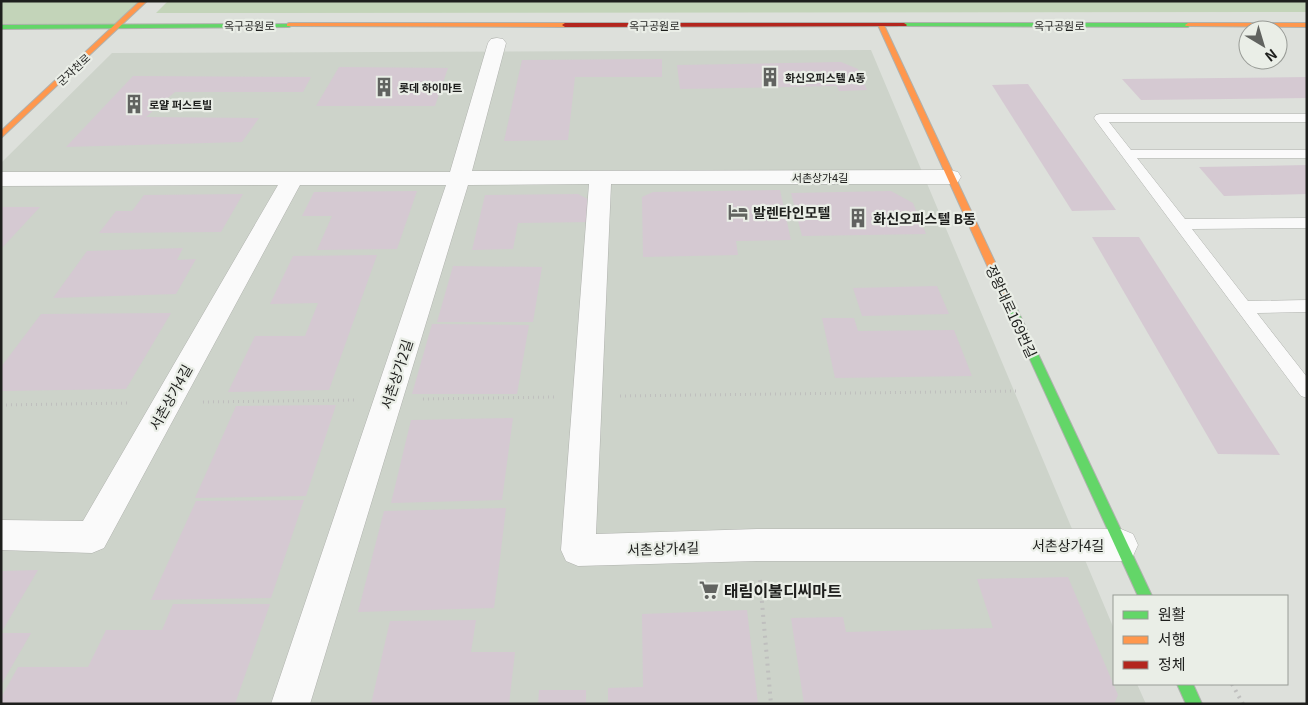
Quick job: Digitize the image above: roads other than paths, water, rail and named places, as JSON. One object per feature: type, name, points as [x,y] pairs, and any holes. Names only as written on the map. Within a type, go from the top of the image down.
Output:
[{"type":"street","name":"군자천로","points":[[1,136],[144,1]]},
{"type":"street","name":"옥구공원로","points":[[1,27],[60,28],[119,25],[1307,25]]},
{"type":"street","name":"정왕대로169번길","points":[[881,25],[883,44],[950,177],[1145,595]]},
{"type":"street","points":[[82,43],[119,43]]},
{"type":"street","name":"서촌상가2길","points":[[290,704],[459,178],[497,43]]},
{"type":"street","points":[[883,44],[907,44]]},
{"type":"street","name":"서촌상가4길","points":[[1,179],[950,177]]},
{"type":"street","name":"서촌상가4길","points":[[1,536],[92,537],[293,178]]},
{"type":"street","name":"서촌상가4길","points":[[600,178],[578,550],[757,545],[1121,545]]},
{"type":"street","points":[[1185,685],[1194,704]]},
{"type":"lane","points":[[1307,118],[1100,118],[1307,391]]},
{"type":"lane","points":[[1127,154],[1307,154]]},
{"type":"lane","points":[[1180,224],[1307,223]]},
{"type":"lane","points":[[1243,307],[1307,306]]},
{"type":"place","name":"화신오피스텔 A동","points":[[770,77]]},
{"type":"place","name":"롯데 하이마트","points":[[384,87]]},
{"type":"place","name":"로얄 퍼스트빌","points":[[134,104]]},
{"type":"place","name":"발렌타인모텔","points":[[738,212]]},
{"type":"place","name":"화신오피스텔 B동","points":[[858,218]]},
{"type":"place","name":"태림이불디씨마트","points":[[709,590]]}]
